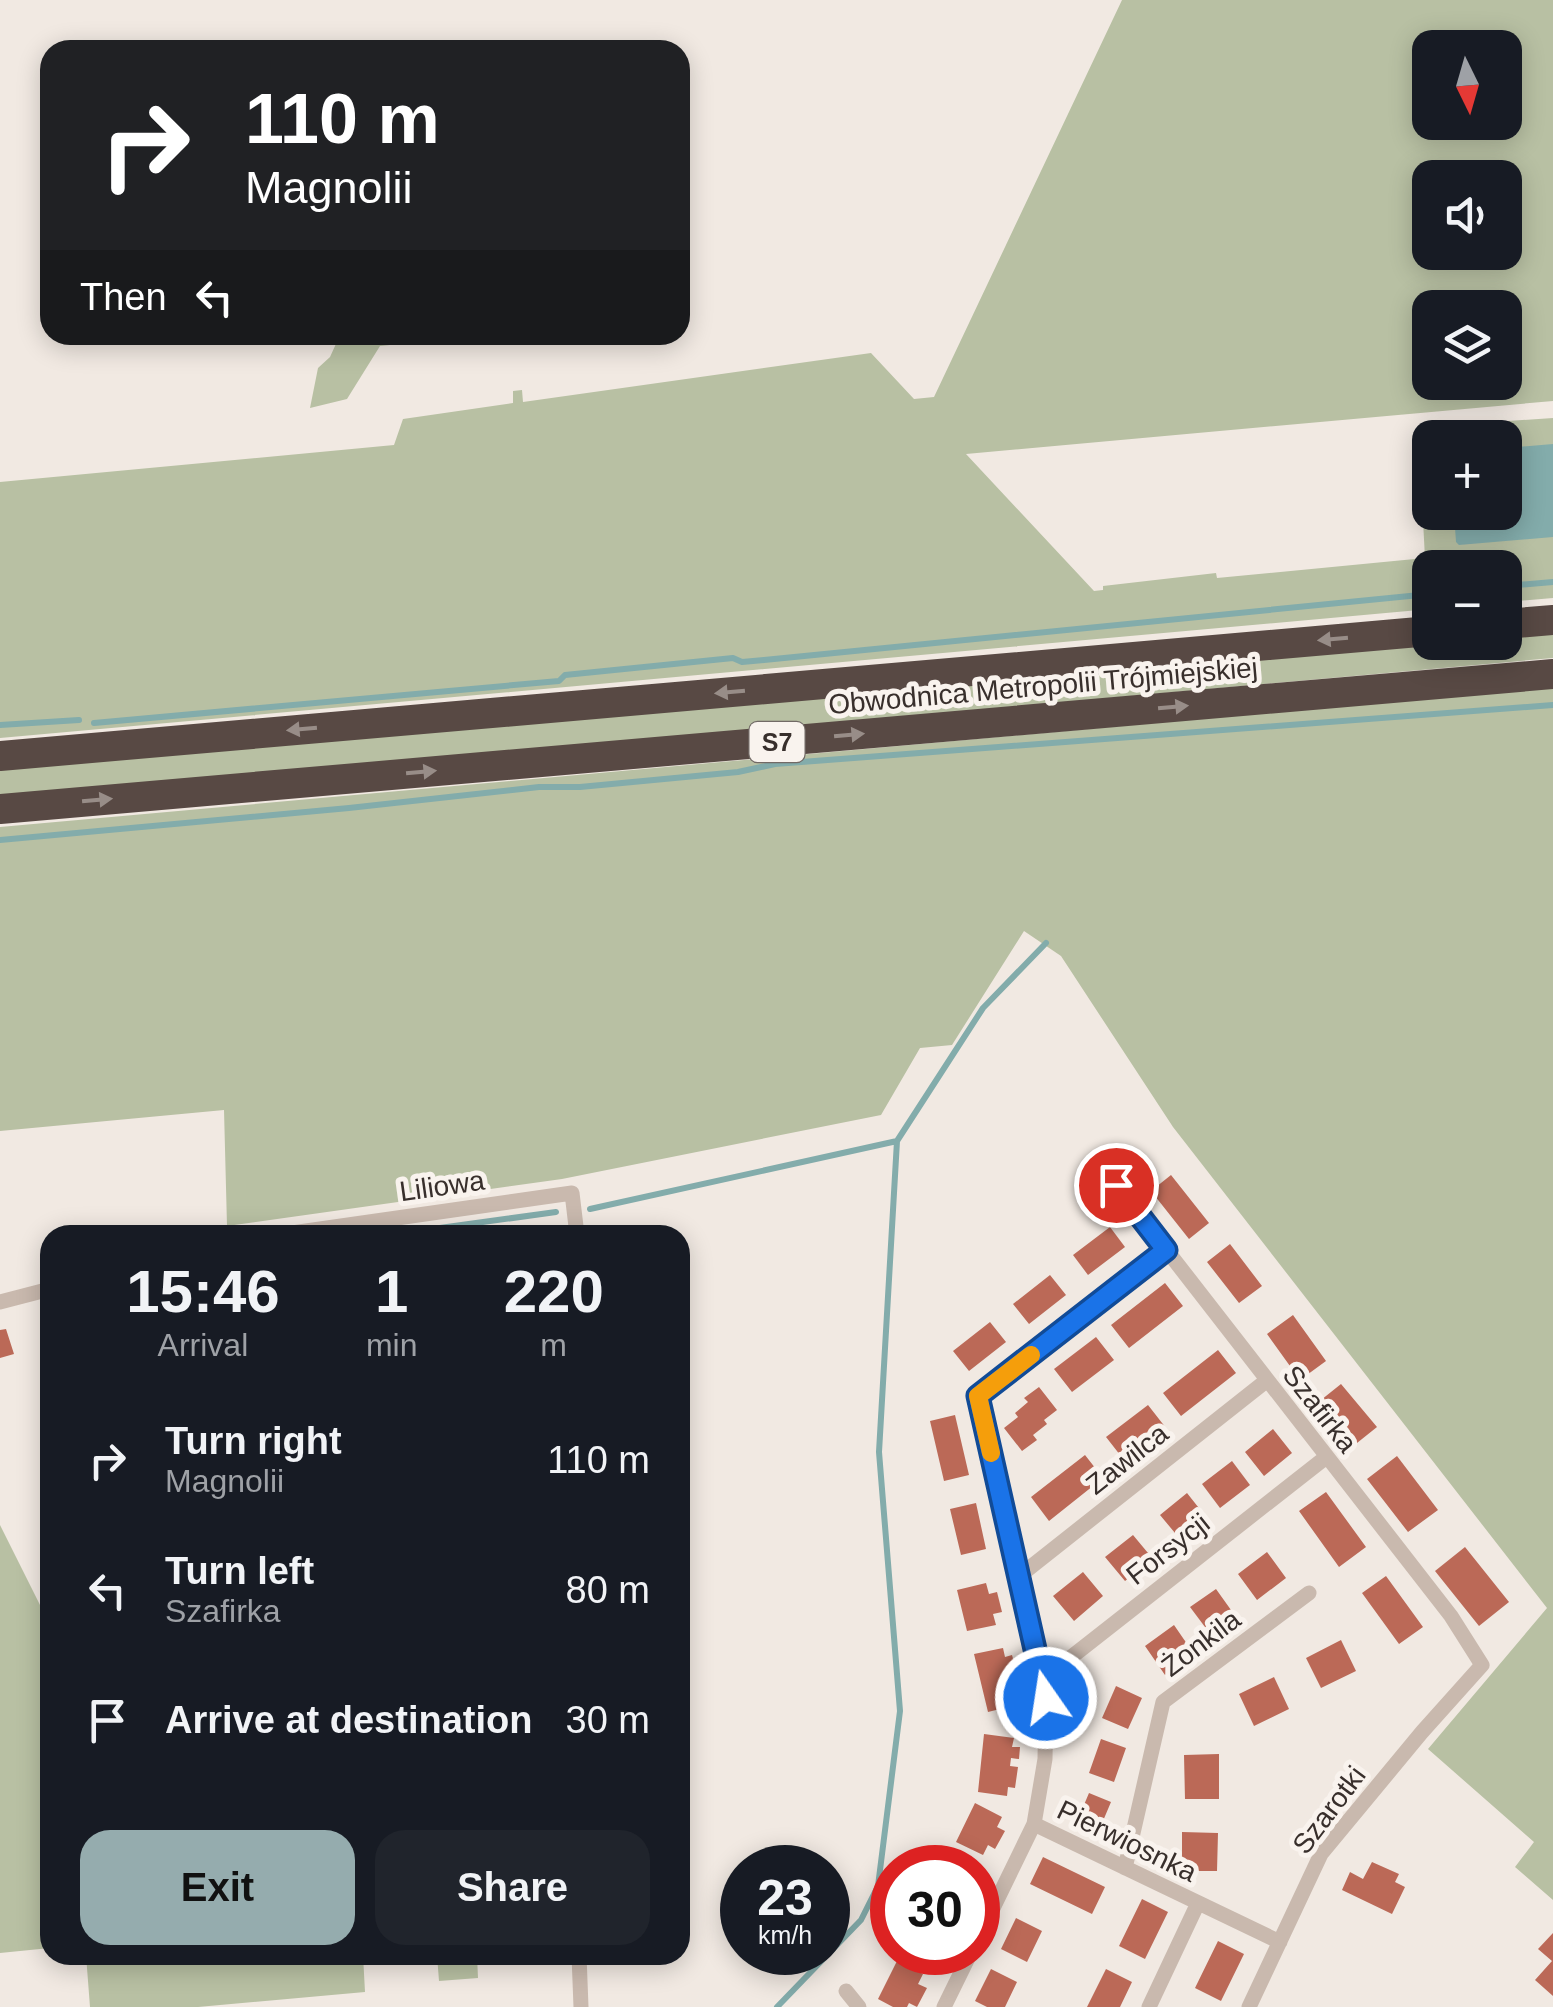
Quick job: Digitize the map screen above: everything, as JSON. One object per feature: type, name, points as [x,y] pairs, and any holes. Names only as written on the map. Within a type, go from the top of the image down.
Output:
[{"type":"highway","points":[[1522,623],[1553,620]]},
{"type":"highway","name":"Obwodnica Metropolii Trójmiejskiej","points":[[0,756],[1412,632]]},
{"type":"highway","name":"Obwodnica Metropolii Trójmiejskiej","points":[[0,809],[1553,674]]},
{"type":"street","name":"Szafirka","points":[[1116,1185],[1450,1616],[1482,1665]]},
{"type":"street","name":"Liliowa","points":[[350,1225],[572,1194],[577,1225]]},
{"type":"street","points":[[1000,1894],[1034,1824],[1047,1722],[1042,1680],[978,1396],[1166,1250]]},
{"type":"street","points":[[0,1302],[40,1292]]},
{"type":"street","name":"Zawilca","points":[[1018,1577],[1266,1381]]},
{"type":"street","name":"Forsycji","points":[[1042,1680],[1325,1458]]},
{"type":"street","name":"Żonkila","points":[[1126,1868],[1163,1702],[1309,1593]]},
{"type":"street","name":"Szarotki","points":[[1249,2007],[1321,1854],[1482,1665]]},
{"type":"street","name":"Pierwiosnka","points":[[1034,1824],[1280,1942]]},
{"type":"street","name":"Pierwiosnka","points":[[1149,2007],[1198,1903]]},
{"type":"street","points":[[579,1965],[581,2007]]},
{"type":"street","points":[[944,2007],[960,1975]]},
{"type":"street","points":[[846,1991],[859,2007]]},
{"type":"green space","points":[[1122,0],[1553,0],[1553,401],[966,454],[1094,591],[1103,590],[1103,586],[1216,573],[1217,578],[1412,559],[1412,611],[0,738],[0,482],[394,445],[403,419],[513,403],[513,391],[522,390],[523,402],[871,353],[914,399],[934,397]]},
{"type":"green space","points":[[335,345],[390,345],[380,346],[347,399],[310,408],[318,368]]},
{"type":"green space","points":[[1553,418],[1553,598],[1522,601],[1522,550],[1425,550],[1424,530],[1522,530],[1522,420]]},
{"type":"green space","points":[[1553,627],[1553,658],[0,798],[0,766],[1412,644],[1412,660],[1522,660],[1522,630]]},
{"type":"green space","points":[[1553,687],[1553,1900],[1515,1867],[1534,1842],[1428,1749],[1547,1608],[1173,1127],[1061,956],[1024,931],[952,1045],[920,1048],[881,1115],[562,1179],[227,1225],[224,1110],[0,1131],[0,827]]},
{"type":"green space","points":[[0,1525],[40,1605],[40,1949],[0,1953]]},
{"type":"green space","points":[[87,1965],[364,1965],[365,1992],[198,2007],[90,2007]]},
{"type":"green space","points":[[438,1965],[477,1965],[478,1978],[439,1981]]},
{"type":"water","points":[[1553,444],[1553,537],[1459,545],[1455,530],[1522,530],[1522,447]]},
{"type":"building","points":[[1171,1175],[1209,1223],[1189,1239],[1151,1191]]},
{"type":"building","points":[[1110,1227],[1125,1247],[1088,1275],[1073,1255]]},
{"type":"building","points":[[1230,1244],[1262,1286],[1239,1303],[1207,1262]]},
{"type":"building","points":[[1050,1275],[1066,1295],[1029,1324],[1013,1304]]},
{"type":"building","points":[[1165,1283],[1183,1306],[1129,1348],[1111,1325]]},
{"type":"building","points":[[1293,1315],[1326,1361],[1300,1380],[1267,1334]]},
{"type":"building","points":[[990,1322],[1006,1342],[969,1371],[953,1351]]},
{"type":"building","points":[[6,1329],[14,1354],[0,1358],[0,1330]]},
{"type":"building","points":[[1096,1337],[1114,1360],[1072,1392],[1054,1369]]},
{"type":"building","points":[[1218,1350],[1236,1373],[1181,1416],[1163,1393]]},
{"type":"building","points":[[1341,1384],[1377,1427],[1352,1447],[1316,1404]]},
{"type":"building","points":[[1039,1387],[1057,1410],[1033,1435],[1037,1440],[1022,1451],[1004,1428],[1028,1402],[1024,1398]]},
{"type":"building","points":[[1148,1405],[1166,1428],[1124,1460],[1106,1437]]},
{"type":"building","points":[[955,1415],[969,1475],[944,1481],[930,1421]]},
{"type":"building","points":[[1273,1429],[1292,1453],[1264,1476],[1245,1452]]},
{"type":"building","points":[[1085,1455],[1103,1478],[1049,1521],[1031,1497]]},
{"type":"building","points":[[1397,1456],[1438,1510],[1408,1532],[1367,1479]]},
{"type":"building","points":[[1232,1461],[1250,1485],[1220,1508],[1202,1484]]},
{"type":"building","points":[[1326,1492],[1366,1547],[1339,1567],[1299,1511]]},
{"type":"building","points":[[1187,1493],[1206,1517],[1180,1539],[1160,1515]]},
{"type":"building","points":[[976,1503],[986,1549],[961,1555],[950,1509]]},
{"type":"building","points":[[1133,1535],[1153,1559],[1125,1581],[1105,1557]]},
{"type":"building","points":[[1465,1547],[1509,1602],[1479,1626],[1435,1571]]},
{"type":"building","points":[[1267,1552],[1286,1578],[1257,1600],[1238,1574]]},
{"type":"building","points":[[1083,1572],[1103,1596],[1074,1621],[1053,1596]]},
{"type":"building","points":[[1386,1576],[1423,1627],[1399,1644],[1362,1593]]},
{"type":"building","points":[[986,1583],[989,1594],[997,1592],[1002,1612],[993,1614],[996,1625],[967,1631],[957,1590]]},
{"type":"building","points":[[1216,1589],[1236,1617],[1211,1635],[1190,1607]]},
{"type":"building","points":[[1174,1625],[1194,1654],[1165,1675],[1145,1646]]},
{"type":"building","points":[[1341,1640],[1356,1671],[1321,1688],[1306,1658]]},
{"type":"building","points":[[1003,1648],[1005,1657],[1012,1655],[1015,1666],[1008,1668],[1009,1676],[1017,1674],[1021,1695],[1014,1696],[1016,1705],[988,1712],[974,1654]]},
{"type":"building","points":[[1274,1677],[1289,1709],[1254,1726],[1239,1694]]},
{"type":"building","points":[[1116,1686],[1142,1698],[1128,1729],[1102,1718]]},
{"type":"building","points":[[984,1734],[1014,1738],[1012,1747],[1020,1747],[1019,1759],[1011,1758],[1010,1766],[1018,1767],[1015,1788],[1008,1787],[1007,1796],[978,1792]]},
{"type":"building","points":[[1101,1739],[1126,1748],[1114,1782],[1089,1773]]},
{"type":"building","points":[[1219,1754],[1219,1799],[1185,1799],[1184,1755]]},
{"type":"building","points":[[1089,1793],[1111,1802],[1100,1828],[1078,1819]]},
{"type":"building","points":[[975,1803],[1002,1817],[997,1827],[1005,1831],[997,1845],[956,1842]]},
{"type":"building","points":[[1182,1832],[1218,1833],[1217,1871],[1182,1871]]},
{"type":"building","points":[[1043,1857],[1105,1887],[1092,1914],[1030,1884]]},
{"type":"building","points":[[1372,1862],[1399,1874],[1395,1882],[1405,1887],[1392,1914],[1342,1890],[1350,1872],[1363,1879]]},
{"type":"building","points":[[1142,1899],[1168,1912],[1145,1959],[1119,1946]]},
{"type":"building","points":[[1016,1918],[1042,1931],[1027,1962],[1001,1949]]},
{"type":"building","points":[[1553,1933],[1553,1996],[1535,1980],[1552,1961],[1538,1949]]},
{"type":"building","points":[[1218,1941],[1244,1954],[1221,2001],[1195,1988]]},
{"type":"building","points":[[1106,1969],[1132,1982],[1120,2007],[1087,2007]]},
{"type":"building","points":[[1000,1974],[1017,1982],[1005,2007],[987,2007],[975,2001],[988,1975]]},
{"type":"building","points":[[890,1975],[922,1975],[918,1984],[927,1988],[917,2007],[909,2003],[907,2007],[893,2007],[878,1999]]},
{"type":"waterway","points":[[1522,585],[1553,582]]},
{"type":"waterway","points":[[94,723],[559,681],[565,675],[733,658],[742,662],[764,660],[1412,596]]},
{"type":"waterway","points":[[0,840],[539,787],[580,787],[738,772],[775,764],[1553,705]]},
{"type":"waterway","points":[[0,725],[79,720]]},
{"type":"waterway","points":[[590,1209],[897,1141],[983,1008],[1046,943]]},
{"type":"waterway","points":[[777,2007],[861,1920],[878,1886],[900,1711],[879,1452],[897,1141]]},
{"type":"waterway","points":[[462,1225],[556,1212]]},
{"type":"slow traffic","points":[[991,1453],[978,1396],[1031,1355]]},
{"type":"route","points":[[1046,1698],[978,1396],[1166,1250],[1116,1185]]}]
